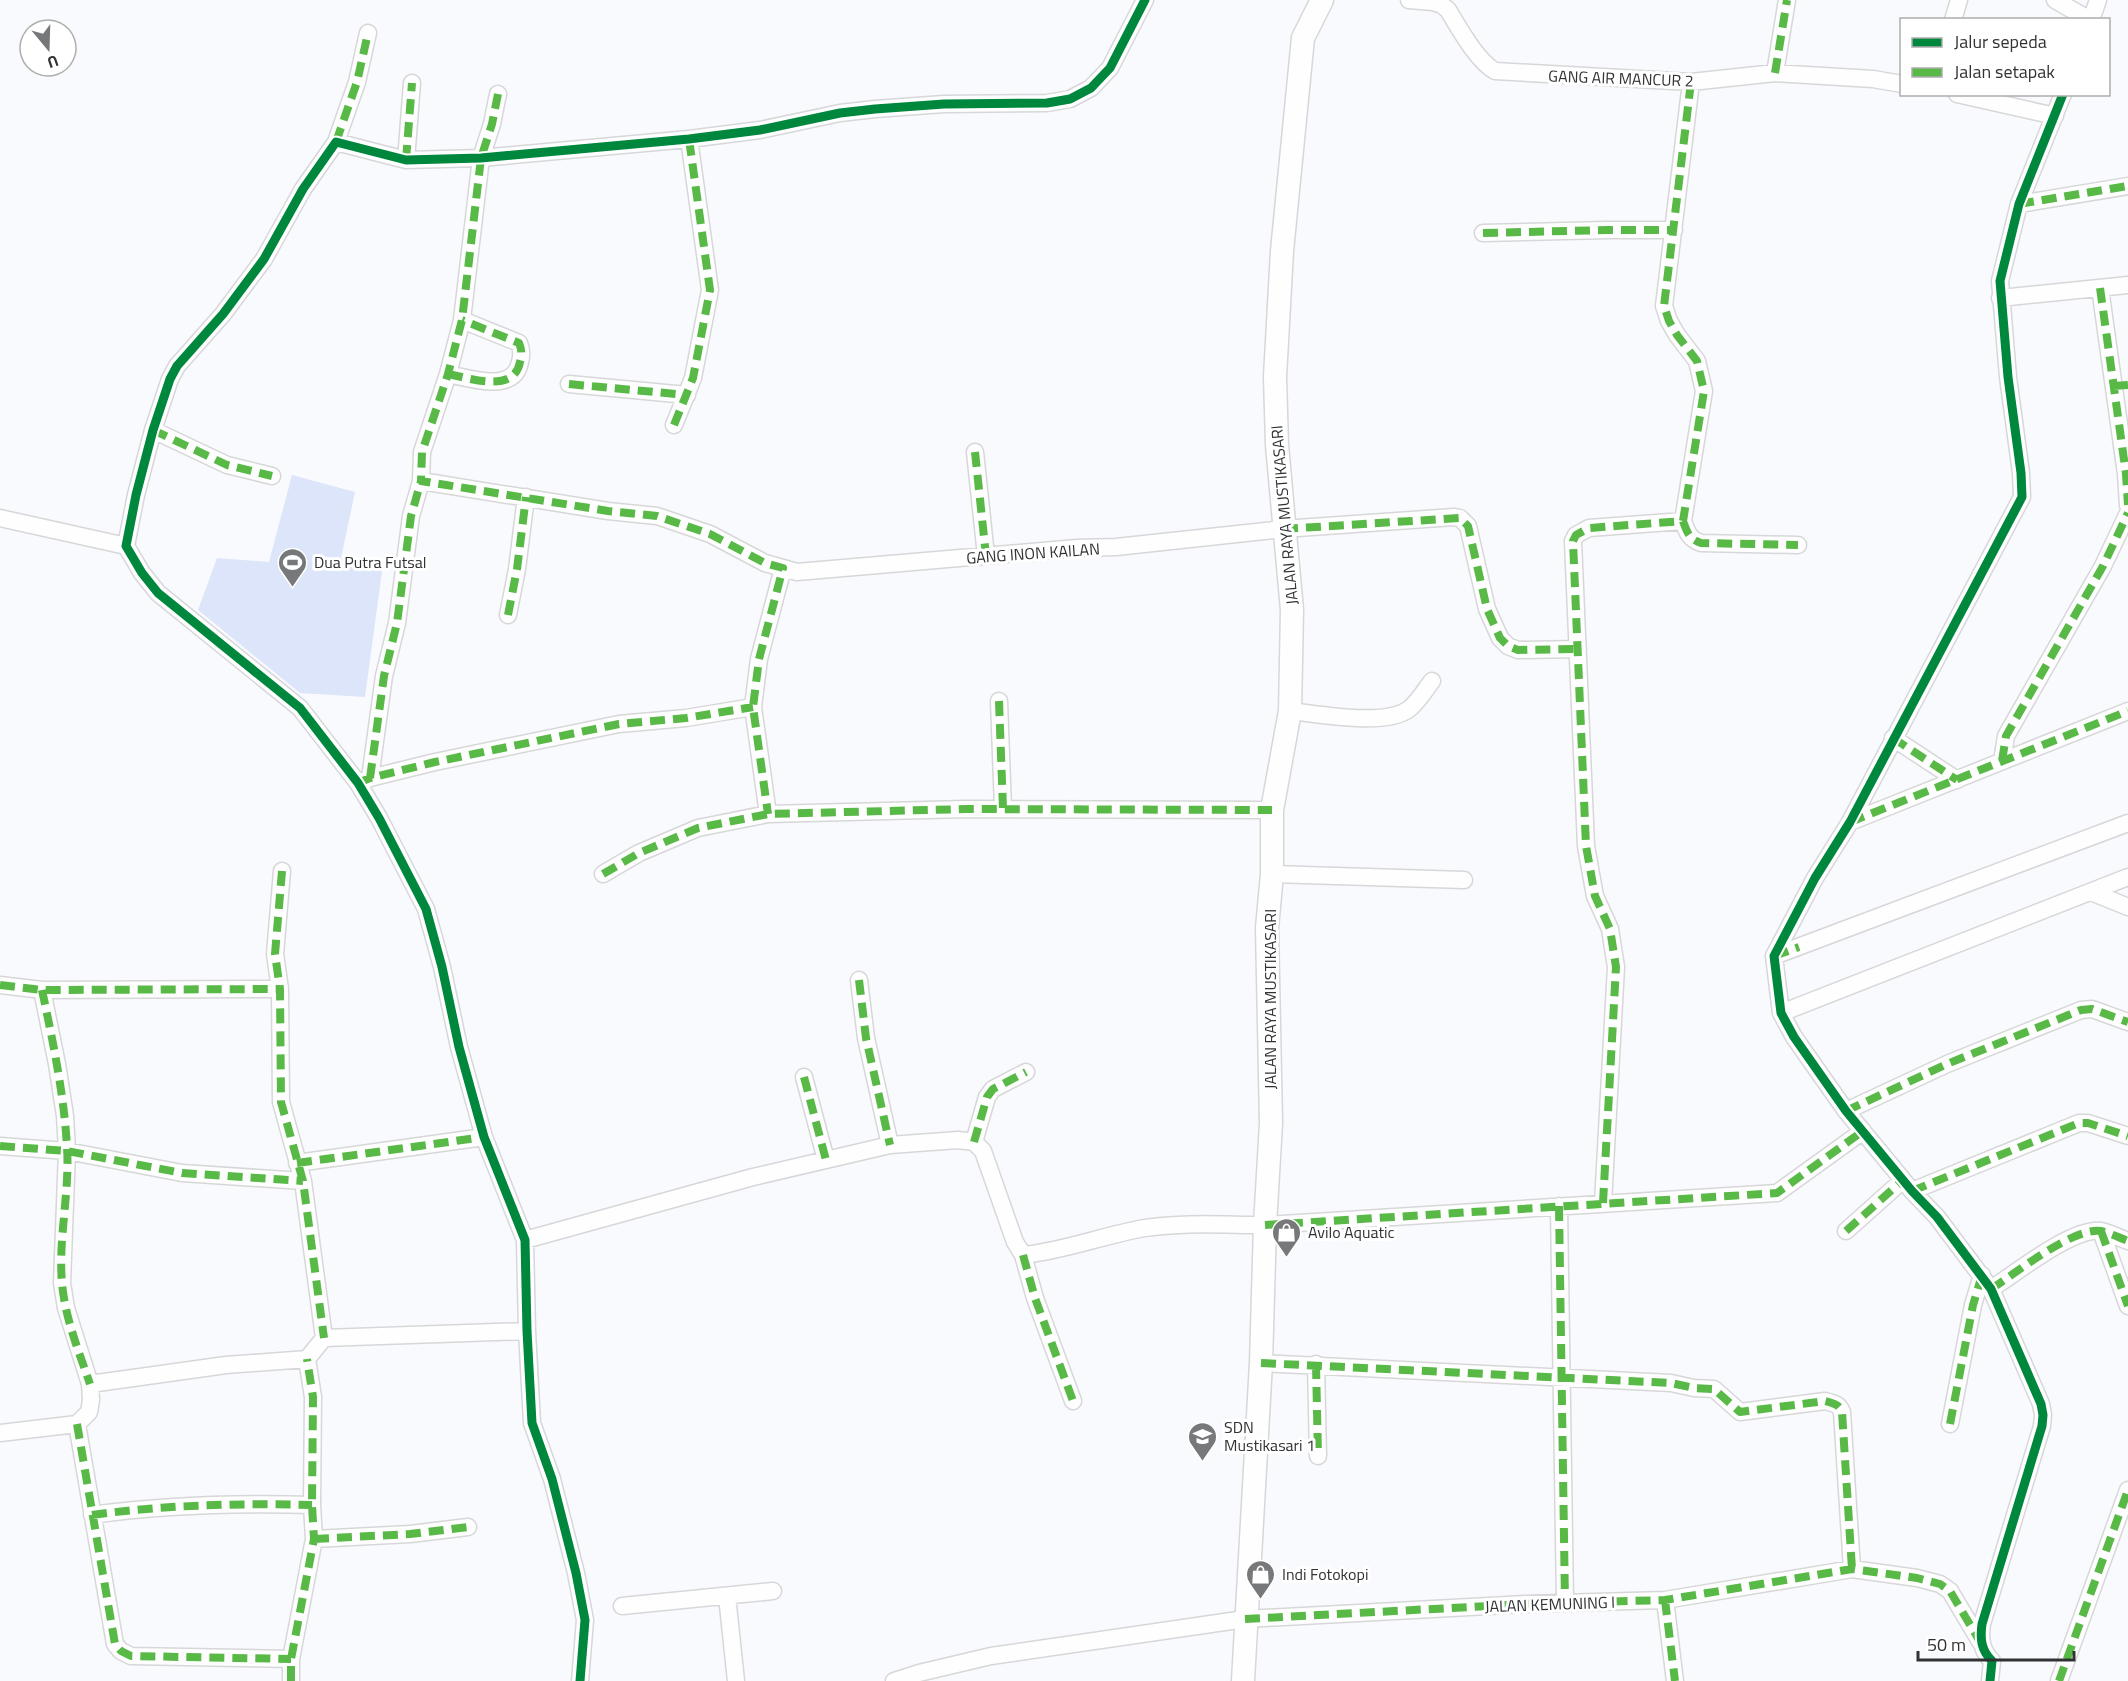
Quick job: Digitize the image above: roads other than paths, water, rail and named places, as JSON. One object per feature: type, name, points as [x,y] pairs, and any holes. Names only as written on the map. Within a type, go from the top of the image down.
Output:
[{"type":"main road","name":"JALAN RAYA MUSTIKASARI","points":[[1243,1681],[1261,1363],[1271,1123],[1267,928],[1272,874],[1272,810],[1290,711],[1292,610],[1283,529],[1274,405],[1282,251],[1303,38],[1322,0]]},
{"type":"street","points":[[336,142],[406,160],[481,158],[689,140],[760,130],[840,113],[875,109],[944,104],[1047,103],[1070,99],[1091,88],[1110,68],[1145,0]]},
{"type":"street","name":"GANG AIR MANCUR 2","points":[[1408,0],[1442,5],[1448,10],[1482,59],[1495,71],[1691,82],[1775,73],[1873,79],[1900,84]]},
{"type":"street","points":[[1775,73],[1787,0]]},
{"type":"street","points":[[1954,18],[1959,0]]},
{"type":"street","points":[[2055,0],[2086,18]]},
{"type":"street","points":[[2091,18],[2098,0]]},
{"type":"street","points":[[368,33],[357,82],[336,142],[303,189],[264,259],[243,289],[177,366],[165,392],[153,430],[136,495],[126,546],[142,573],[158,593],[300,708],[364,781],[379,818],[426,909],[442,967],[459,1047],[484,1137],[525,1240],[532,1423],[552,1479],[576,1573],[585,1620],[580,1681]]},
{"type":"street","points":[[1691,82],[1664,306],[1677,335],[1697,361],[1704,392],[1683,521],[1688,535],[1701,543],[1798,545]]},
{"type":"street","points":[[406,160],[412,83]]},
{"type":"street","points":[[364,781],[384,676],[397,623],[411,516],[421,481],[422,452],[448,375],[462,320],[481,158],[492,124],[498,94]]},
{"type":"street","points":[[1966,96],[2055,116]]},
{"type":"street","points":[[1981,1643],[1982,1624],[2042,1426],[2041,1404],[1987,1282],[1937,1217],[1908,1186],[1846,1111],[1794,1037],[1781,1013],[1774,956],[1815,878],[1851,822],[1893,738],[2022,497],[2000,281],[2005,252],[2019,204],[2062,96]]},
{"type":"street","points":[[674,425],[693,378],[710,290],[689,140]]},
{"type":"street","points":[[2019,204],[2128,186]]},
{"type":"street","points":[[1483,233],[1674,230]]},
{"type":"street","points":[[2000,298],[2128,285]]},
{"type":"street","points":[[2100,288],[2121,386],[2128,505]]},
{"type":"street","points":[[448,375],[498,382],[514,376],[519,369],[522,353],[519,343],[462,320]]},
{"type":"street","points":[[569,384],[687,394]]},
{"type":"street","points":[[153,430],[227,465],[272,476]]},
{"type":"street","points":[[975,452],[986,556]]},
{"type":"street","name":"GANG INON KAILAN","points":[[421,481],[608,511],[657,516],[710,534],[765,563],[797,572],[1077,548],[1116,547],[1283,529],[1460,518],[1468,526],[1488,609],[1500,638],[1508,646],[1518,651],[1578,649]]},
{"type":"street","points":[[508,615],[517,569],[526,497]]},
{"type":"street","points":[[2002,761],[2006,736],[2103,566],[2128,513]]},
{"type":"street","points":[[0,518],[126,546]]},
{"type":"street","points":[[1603,1203],[1616,967],[1610,929],[1596,896],[1586,846],[1573,541],[1576,535],[1589,528],[1683,521]]},
{"type":"street","points":[[768,814],[753,707],[759,659],[783,568]]},
{"type":"street","points":[[1290,711],[1374,719],[1394,717],[1409,709],[1432,681]]},
{"type":"street","points":[[999,701],[1003,809]]},
{"type":"street","points":[[364,781],[518,744],[619,724],[686,718],[753,707]]},
{"type":"street","points":[[1851,822],[2128,711]]},
{"type":"street","points":[[1893,738],[1957,780]]},
{"type":"street","points":[[603,874],[639,853],[698,828],[768,814],[1003,809],[1272,810]]},
{"type":"street","points":[[1774,956],[2128,823]]},
{"type":"street","points":[[90,1384],[226,1365],[307,1359],[324,1338],[303,1181],[281,1102],[280,989],[275,954],[282,871]]},
{"type":"street","points":[[1272,874],[1464,880]]},
{"type":"street","points":[[1781,1013],[2128,877]]},
{"type":"street","points":[[2091,892],[2128,907]]},
{"type":"street","points":[[859,980],[866,1038],[890,1145]]},
{"type":"street","points":[[0,985],[42,990],[280,989]]},
{"type":"street","points":[[0,1433],[77,1424],[89,1412],[90,1384],[66,1308],[62,1283],[67,1151],[65,1116],[42,990]]},
{"type":"street","points":[[1846,1111],[1947,1064],[2081,1011],[2092,1009],[2128,1022]]},
{"type":"street","points":[[974,1142],[987,1097],[993,1089],[1026,1072]]},
{"type":"street","points":[[804,1077],[826,1160]]},
{"type":"street","points":[[1846,1231],[1908,1186],[2079,1123],[2088,1123],[2128,1136]]},
{"type":"street","points":[[1023,1255],[1148,1228],[1185,1225],[1265,1225],[1777,1194],[1863,1131]]},
{"type":"street","points":[[297,1163],[484,1137]]},
{"type":"street","points":[[525,1240],[696,1192],[890,1145],[958,1140],[974,1142],[983,1151],[1015,1242],[1023,1255],[1035,1298],[1073,1401]]},
{"type":"street","points":[[0,1146],[67,1151],[182,1173],[303,1181]]},
{"type":"street","points":[[1560,1206],[1565,1603]]},
{"type":"street","points":[[2101,1231],[2128,1306]]},
{"type":"street","points":[[1950,1424],[1973,1305],[1987,1282],[2068,1239],[2086,1232],[2101,1231],[2128,1241]]},
{"type":"street","points":[[324,1338],[527,1330]]},
{"type":"street","points":[[291,1681],[291,1659],[314,1539],[313,1397],[307,1359]]},
{"type":"street","points":[[1261,1363],[1671,1383],[1713,1389],[1740,1412],[1825,1401],[1838,1405],[1842,1412],[1852,1569]]},
{"type":"street","points":[[1316,1364],[1318,1456]]},
{"type":"street","points":[[77,1424],[115,1644],[121,1651],[131,1656],[291,1659]]},
{"type":"street","points":[[2060,1681],[2128,1490]]},
{"type":"street","points":[[92,1515],[134,1509],[263,1504],[312,1505]]},
{"type":"street","points":[[314,1539],[410,1534],[468,1527]]},
{"type":"street","name":"JALAN KEMUNING I","points":[[894,1681],[991,1656],[1245,1619],[1665,1600],[1852,1569],[1917,1578],[1940,1584],[1950,1592],[1981,1643],[1985,1654],[1992,1661],[1990,1681]]},
{"type":"street","points":[[622,1606],[773,1591]]},
{"type":"street","points":[[727,1596],[736,1681]]},
{"type":"street","points":[[1665,1600],[1675,1681]]},
{"type":"place","name":"Dua Putra Futsal","points":[[293,588]]},
{"type":"place","name":"Avilo Aquatic","points":[[1287,1258]]},
{"type":"place","name":"SDN Mustikasari 1","points":[[1203,1462]]},
{"type":"place","name":"Indi Fotokopi","points":[[1261,1600]]}]
